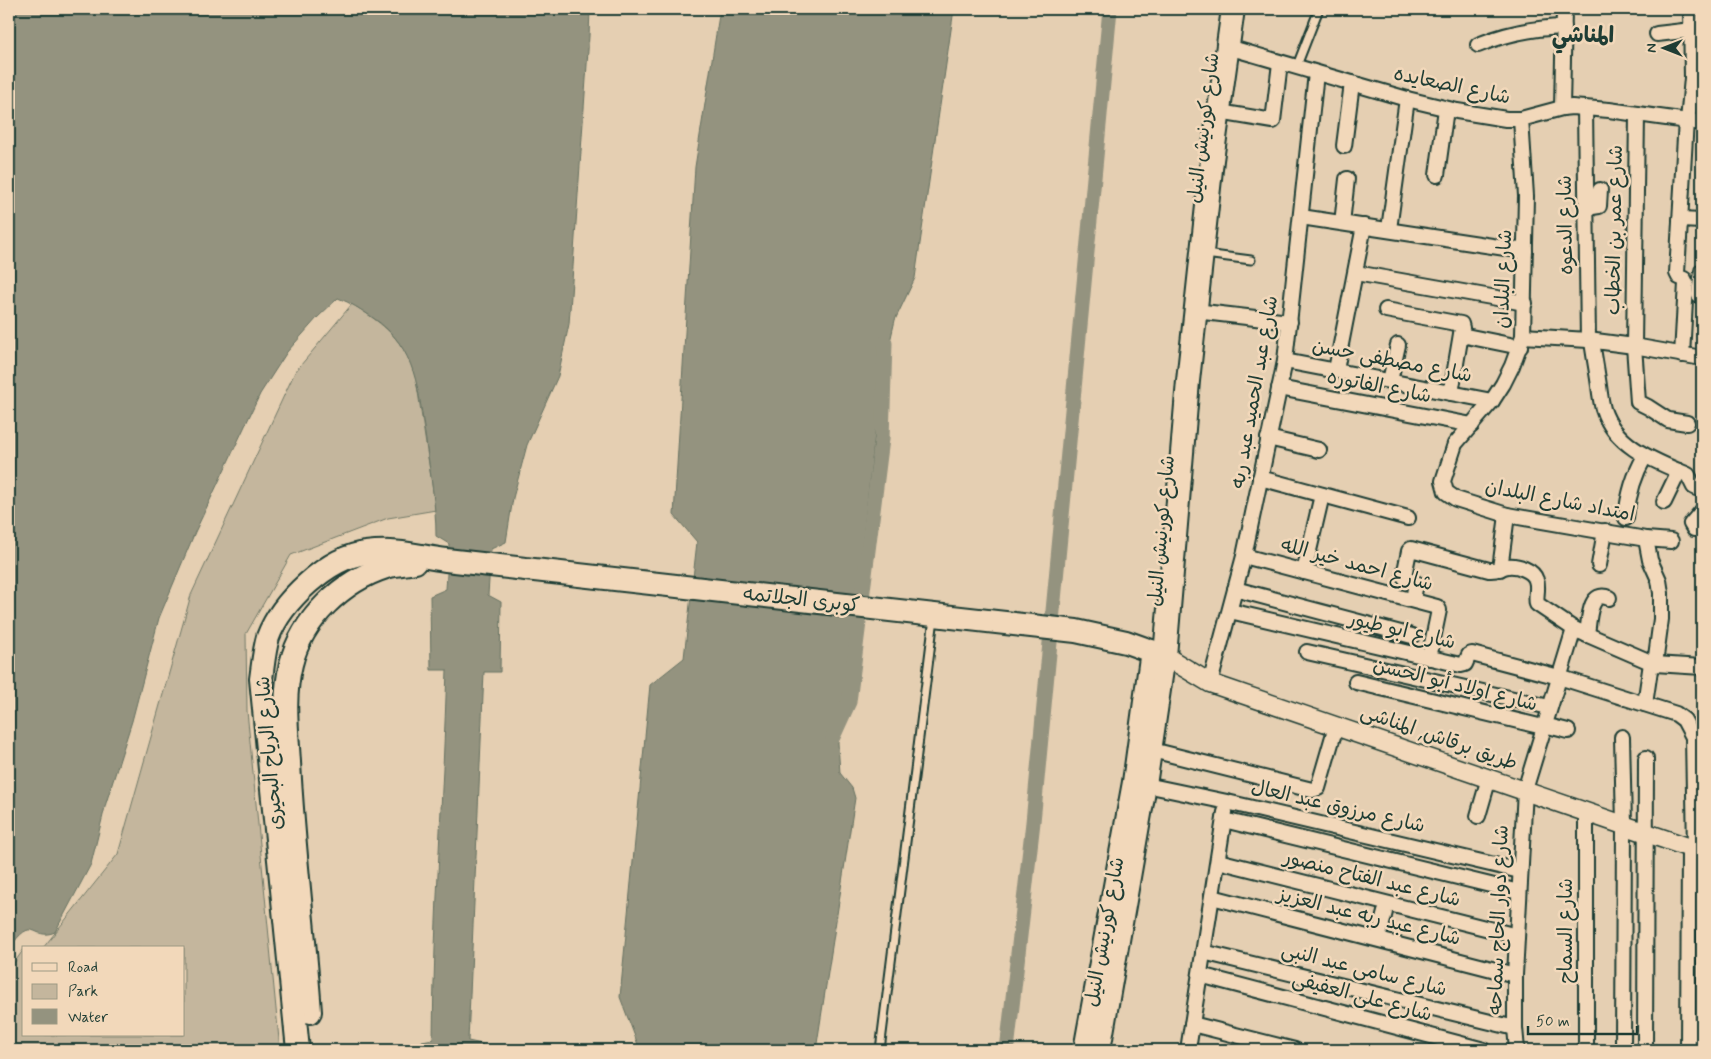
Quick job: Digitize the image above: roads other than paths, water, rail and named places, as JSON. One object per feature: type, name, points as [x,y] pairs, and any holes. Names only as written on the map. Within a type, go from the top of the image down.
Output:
[{"type":"main road","name":"شارع كورنيش النيل","points":[[1100,1050],[1126,857],[1133,782],[1158,653],[1195,311],[1228,47],[1226,9]]},
{"type":"main road","name":"شارع كورنيش النيل","points":[[1084,1050],[1126,857],[1146,785],[1152,750],[1170,432],[1181,315],[1199,159],[1226,9]]},
{"type":"main road","name":"شارع الرياح البحيرى","points":[[298,1050],[261,679],[269,636],[284,610],[300,591],[321,572],[344,558],[365,553],[394,551],[410,552],[440,559]]},
{"type":"main road","name":"كوبرى الجلاتمه","points":[[440,559],[1076,631],[1102,636],[1158,653]]},
{"type":"main road","name":"شارع الرياح البحيرى","points":[[312,1050],[308,980],[290,791],[286,694],[291,663],[303,634],[321,608],[345,588],[365,576],[386,567],[440,559]]},
{"type":"street","points":[[1562,108],[1564,9]]},
{"type":"street","points":[[1682,355],[1686,283],[1676,273],[1687,121],[1697,29],[1691,9]]},
{"type":"street","points":[[1478,45],[1520,31],[1564,27]]},
{"type":"street","points":[[1657,34],[1697,29]]},
{"type":"street","name":"شارع الصعايده","points":[[1228,47],[1407,99],[1446,109],[1506,119],[1521,119],[1562,108],[1585,108],[1702,123]]},
{"type":"street","points":[[1219,112],[1272,121],[1274,118],[1280,63]]},
{"type":"street","name":"شارع عبد الحميد عبد ربه","points":[[1210,683],[1244,556],[1284,361],[1290,322],[1316,73]]},
{"type":"street","points":[[1344,146],[1352,84]]},
{"type":"street","points":[[1390,229],[1407,99]]},
{"type":"street","name":"شارع الدعوه","points":[[1585,108],[1590,341],[1603,409],[1620,437],[1646,456],[1679,471]]},
{"type":"street","points":[[1437,176],[1446,109]]},
{"type":"street","name":"شارع عمر بن الخطاب","points":[[1637,114],[1634,346],[1638,402],[1668,420],[1687,423]]},
{"type":"street","name":"شارع البلدان","points":[[1472,425],[1503,384],[1521,342],[1525,303],[1526,196],[1521,119]]},
{"type":"street","points":[[1342,223],[1347,179]]},
{"type":"street","points":[[1586,208],[1599,206],[1600,190]]},
{"type":"street","points":[[1301,217],[1525,251]]},
{"type":"street","points":[[1680,220],[1702,221]]},
{"type":"street","points":[[1336,370],[1364,226]]},
{"type":"street","points":[[1699,295],[1702,271]]},
{"type":"street","points":[[1356,273],[1525,303]]},
{"type":"street","points":[[1386,310],[1461,324],[1461,335],[1451,393]]},
{"type":"street","points":[[1195,311],[1290,322]]},
{"type":"street","points":[[1461,335],[1521,342],[1590,341],[1634,346],[1702,358]]},
{"type":"street","points":[[1390,381],[1398,345]]},
{"type":"street","name":"شارع مصطفى حسن","points":[[1284,361],[1492,401]]},
{"type":"street","name":"شارع الفاتوره","points":[[1279,388],[1472,425]]},
{"type":"street","name":"امتداد شارع البلدان","points":[[1472,425],[1455,444],[1444,476],[1443,487],[1446,492],[1456,499],[1507,514],[1646,539],[1650,560],[1659,580],[1661,619],[1645,704]]},
{"type":"street","points":[[1268,438],[1320,450]]},
{"type":"street","points":[[1626,518],[1628,498],[1634,479],[1646,456]]},
{"type":"street","points":[[1664,502],[1679,471],[1688,475],[1694,487],[1702,490]]},
{"type":"street","points":[[1260,478],[1408,518]]},
{"type":"street","points":[[1304,572],[1322,495]]},
{"type":"street","points":[[1702,511],[1691,524],[1694,528],[1702,528]]},
{"type":"street","points":[[1500,569],[1507,514]]},
{"type":"street","points":[[1599,565],[1605,531]]},
{"type":"street","points":[[1646,539],[1672,541]]},
{"type":"street","points":[[1413,600],[1416,583],[1406,579],[1404,576],[1411,549],[1489,570],[1510,566],[1529,571],[1536,579],[1537,604],[1574,629],[1653,664],[1702,667]]},
{"type":"street","name":"شارع احمد خير الله","points":[[1244,556],[1439,608],[1429,658]]},
{"type":"street","points":[[1236,589],[1412,636]]},
{"type":"street","points":[[1587,634],[1594,600],[1598,596],[1603,595],[1609,598]]},
{"type":"street","name":"شارع ابو طيور","points":[[1230,611],[1462,665],[1465,663],[1467,656],[1472,654],[1559,677]]},
{"type":"street","name":"شارع دوار الحاج سماحه","points":[[1516,1050],[1515,975],[1525,790],[1574,629]]},
{"type":"street","points":[[1307,652],[1549,708]]},
{"type":"street","name":"طريق برقاش, المناشى","points":[[1158,653],[1210,683],[1695,850]]},
{"type":"street","points":[[1559,677],[1676,714],[1684,720],[1693,737],[1695,850],[1688,1050]]},
{"type":"street","name":"شارع اولاد أبو الحسن","points":[[1356,682],[1568,731]]},
{"type":"street","points":[[1152,750],[1312,790],[1318,788],[1336,726]]},
{"type":"street","points":[[1622,736],[1624,824],[1623,1050]]},
{"type":"street","points":[[1645,1050],[1646,758]]},
{"type":"street","points":[[1478,816],[1489,778]]},
{"type":"street","name":"شارع مرزوق عبد العال","points":[[1146,785],[1520,870]]},
{"type":"street","points":[[1188,1050],[1227,802]]},
{"type":"street","name":"شارع السماح","points":[[1586,811],[1586,1050]]},
{"type":"street","points":[[1224,820],[1519,892]]},
{"type":"street","name":"شارع عبد الفتاح منصور","points":[[1218,860],[1518,936]]},
{"type":"street","name":"شارع عبد ربه عبد العزيز","points":[[1212,897],[1515,975]]},
{"type":"street","points":[[1378,939],[1385,912]]},
{"type":"street","name":"شارع سامى عبد النبى","points":[[1204,952],[1515,1028]]},
{"type":"street","name":"شارع على العفيفى","points":[[1200,975],[1484,1050]]},
{"type":"street","points":[[1192,1024],[1294,1050]]},
{"type":"lane","points":[[1296,68],[1319,9]]},
{"type":"lane","points":[[1202,253],[1251,260]]},
{"type":"lane","points":[[880,1050],[935,615]]},
{"type":"water","points":[[9,9],[590,9],[569,324],[558,376],[527,445],[513,498],[506,542],[491,549],[488,595],[501,602],[500,672],[484,672],[468,1041],[482,1044],[483,1050],[420,1050],[422,1041],[433,1039],[447,670],[431,670],[430,596],[446,589],[449,544],[436,536],[434,500],[421,405],[418,388],[407,357],[399,342],[387,329],[363,311],[338,298],[317,318],[287,352],[260,394],[195,532],[159,618],[132,721],[106,803],[91,864],[55,932],[42,934],[28,930],[17,938],[9,949]]},
{"type":"water","points":[[720,9],[954,9],[915,278],[895,320],[881,381],[838,743],[840,773],[852,788],[855,798],[816,1050],[640,1050],[620,997],[650,685],[684,658],[697,542],[674,515],[695,167]]},
{"type":"waterway","points":[[1007,1050],[1033,822],[1110,9]]},
{"type":"waterway","points":[[833,737],[849,702],[882,439],[885,343]]},
{"type":"district","name":"المناشي","points":[[1583,36]]}]
